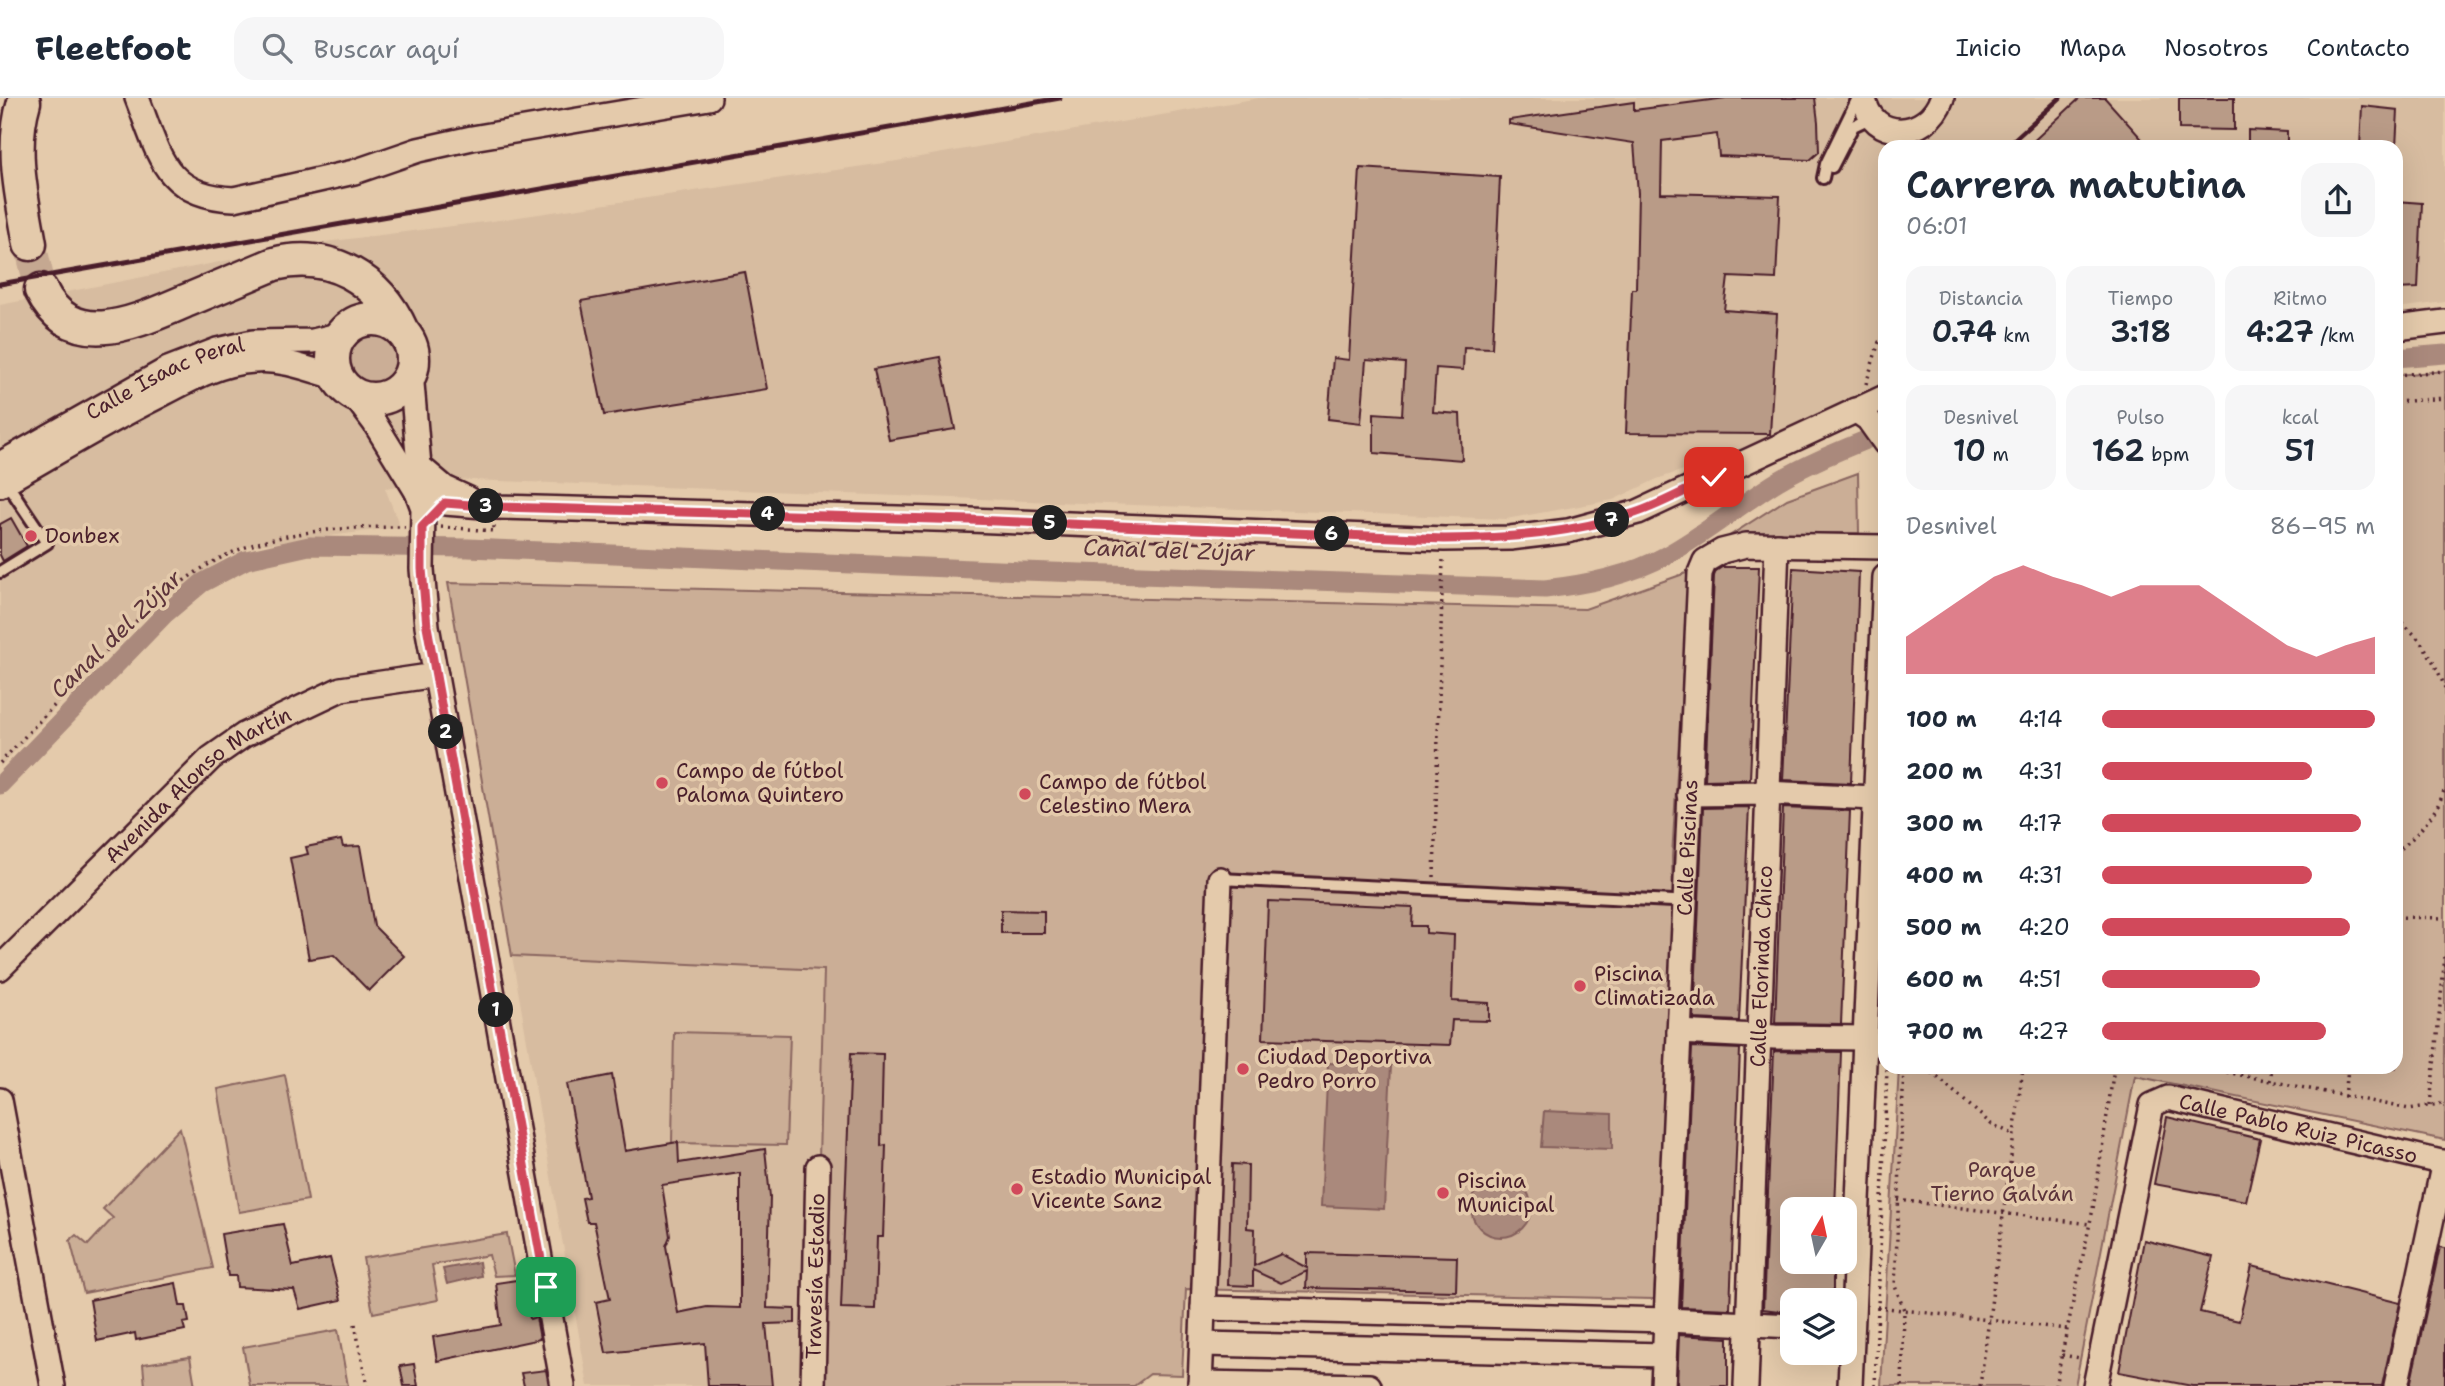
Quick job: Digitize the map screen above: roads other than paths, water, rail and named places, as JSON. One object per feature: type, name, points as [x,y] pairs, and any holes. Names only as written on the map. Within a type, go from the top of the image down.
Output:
[{"type":"street","points":[[137,98],[160,159],[180,184],[197,194],[234,200],[354,172],[418,150],[472,138],[709,98]]},
{"type":"street","points":[[1868,108],[1898,139],[1927,123],[1937,113],[1942,98]]},
{"type":"street","points":[[17,103],[17,165],[30,244]]},
{"type":"street","points":[[0,125],[17,165]]},
{"type":"street","points":[[41,290],[53,309],[64,318],[76,324],[111,328],[148,317],[274,264],[294,259],[323,262],[346,270],[376,293],[394,314],[412,350],[411,372],[419,466],[417,492]]},
{"type":"street","points":[[323,262],[344,291],[347,305],[344,332]]},
{"type":"street","points":[[402,331],[380,319],[356,322],[337,340],[333,352],[333,366],[379,430],[417,492],[423,508],[422,569],[427,626],[563,1386]]},
{"type":"street","points":[[2403,327],[2445,322]]},
{"type":"street","name":"Calle Isaac Peral","points":[[2,477],[168,369],[217,349],[253,342],[313,341],[344,332]]},
{"type":"street","name":"Calle Isaac Peral","points":[[2,477],[211,371],[254,361],[274,361],[345,386]]},
{"type":"street","points":[[345,386],[367,398],[380,398],[393,393],[404,384],[411,372]]},
{"type":"street","points":[[417,492],[445,503],[484,506],[970,520],[1444,539],[1510,538],[1568,531],[1638,512],[1876,402]]},
{"type":"street","points":[[379,430],[407,509],[422,527]]},
{"type":"street","points":[[419,466],[445,488],[484,506]]},
{"type":"street","points":[[422,527],[445,503]]},
{"type":"street","name":"Calle Piscinas","points":[[1663,1386],[1700,573],[1705,561],[1722,551],[1746,545],[1878,547]]},
{"type":"street","name":"Calle Florinda Chico","points":[[1746,1386],[1777,545]]},
{"type":"street","name":"Avenida Alonso Martín","points":[[0,968],[211,758],[244,734],[341,689],[436,675]]},
{"type":"street","points":[[1855,1288],[1878,732]]},
{"type":"street","points":[[1689,794],[1767,793],[1875,798]]},
{"type":"street","points":[[1220,879],[1200,1384],[1369,1386]]},
{"type":"street","points":[[1679,1032],[1866,1038]]},
{"type":"street","name":"Calle Pablo Ruiz Picasso","points":[[2095,1386],[2152,1105],[2168,1098],[2444,1163]]},
{"type":"street","points":[[0,1100],[53,1386]]},
{"type":"street","points":[[2396,1386],[2444,1163]]},
{"type":"street","name":"Travesía Estadio","points":[[813,1386],[818,1167]]},
{"type":"street","points":[[1203,1308],[1780,1325]]},
{"type":"street","points":[[1202,1343],[1664,1355]]},
{"type":"street","points":[[1850,1365],[1850,1386]]},
{"type":"lane","points":[[1858,98],[1826,164],[1823,178],[1833,166],[1853,126],[1868,108]]},
{"type":"lane","points":[[0,572],[47,543],[2,477]]},
{"type":"lane","points":[[1220,879],[1673,901]]},
{"type":"waterway","name":"Canal del Zújar","points":[[2403,357],[2445,354]]},
{"type":"waterway","name":"Canal del Zújar","points":[[0,785],[165,614],[202,583],[246,560],[309,546],[468,548],[1545,589],[1608,578],[1653,562],[1695,538],[1791,474],[1878,435]]},
{"type":"tunnel","points":[[30,244],[41,290]]},
{"type":"railway","points":[[0,284],[1060,98]]},
{"type":"railway","points":[[2014,140],[2060,98]]},
{"type":"place","name":"Donbex","points":[[31,536]]},
{"type":"place","name":"Campo de fútbol Paloma Quintero","points":[[662,783]]},
{"type":"place","name":"Campo de fútbol Celestino Mera","points":[[1025,794]]},
{"type":"place","name":"Piscina Climatizada","points":[[1580,986]]},
{"type":"place","name":"Ciudad Deportiva Pedro Porro","points":[[1243,1069]]},
{"type":"place","name":"Estadio Municipal Vicente Sanz","points":[[1017,1189]]},
{"type":"place","name":"Piscina Municipal","points":[[1443,1193]]},
{"type":"park label","name":"Parque Tierno Galván","points":[[2002,1182]]}]
